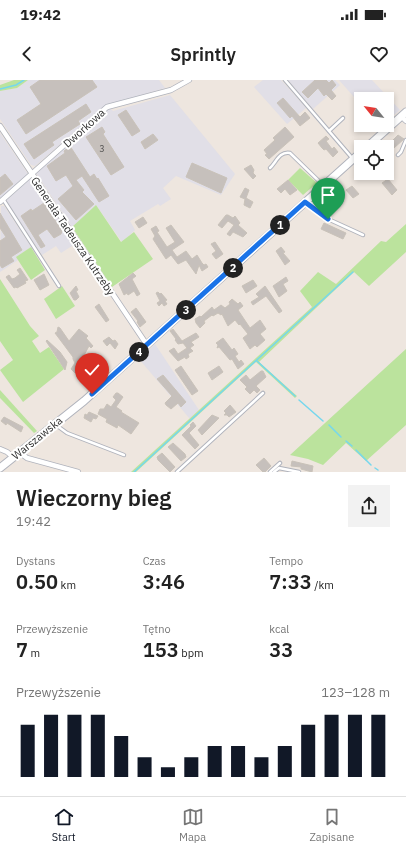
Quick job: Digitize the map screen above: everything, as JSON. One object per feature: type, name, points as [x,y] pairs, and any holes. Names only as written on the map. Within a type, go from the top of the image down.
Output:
[{"type":"main road","points":[[375,140],[404,116]]},
{"type":"main road","name":"Warszawska","points":[[0,468],[88,397],[353,159]]},
{"type":"street","name":"Dworkowa","points":[[2,201],[107,107],[113,104],[171,90],[189,80]]},
{"type":"street","name":"Generała Tadeusza Kutrzeby","points":[[0,126],[147,345]]},
{"type":"street","points":[[0,449],[13,457]]},
{"type":"street","points":[[19,452],[27,458],[78,472]]},
{"type":"lane","points":[[285,80],[353,159]]},
{"type":"lane","points":[[329,131],[343,118]]},
{"type":"lane","points":[[398,155],[401,152],[406,140]]},
{"type":"lane","points":[[270,168],[282,154],[286,152],[290,153],[324,186]]},
{"type":"lane","points":[[2,201],[59,286]]},
{"type":"lane","points":[[305,202],[328,219],[363,235]]},
{"type":"lane","points":[[177,472],[263,393]]},
{"type":"lane","points":[[55,423],[67,433],[124,455]]},
{"type":"lane","points":[[270,472],[280,463]]},
{"type":"lane","points":[[274,472],[279,468],[299,472]]},
{"type":"shaded area","points":[[28,80],[159,80],[165,88],[109,105],[100,110],[35,166],[31,165],[0,119],[0,91],[17,88]]},
{"type":"shaded area","points":[[263,80],[281,80],[306,108],[287,124],[254,87]]},
{"type":"shaded area","points":[[288,80],[335,80],[340,85],[313,109]]},
{"type":"shaded area","points":[[339,80],[372,80],[383,92],[354,92],[354,97]]},
{"type":"shaded area","points":[[170,95],[235,174],[221,195],[176,176],[163,188],[171,199],[160,206],[158,204],[130,221],[135,230],[122,242],[96,205],[72,227],[36,173],[110,108],[113,111]]},
{"type":"shaded area","points":[[394,104],[400,110],[394,115]]},
{"type":"shaded area","points":[[0,133],[28,174],[27,177],[0,200]]},
{"type":"shaded area","points":[[31,178],[75,244],[61,253],[56,246],[42,255],[6,200]]},
{"type":"shaded area","points":[[1,206],[4,206],[31,247],[16,257],[18,260],[0,272]]},
{"type":"shaded area","points":[[155,344],[199,410],[190,419],[139,359]]},
{"type":"green space","points":[[14,80],[28,80],[17,88],[0,91],[0,85]]},
{"type":"green space","points":[[300,168],[317,183],[303,195],[288,180]]},
{"type":"green space","points":[[96,205],[121,242],[134,232],[153,259],[112,287],[72,227]]},
{"type":"green space","points":[[406,224],[406,252],[369,286],[354,272],[259,362],[297,396],[295,398],[256,362],[136,472],[131,472],[312,307],[300,291],[318,272],[336,284],[381,241],[386,242]]},
{"type":"green space","points":[[31,247],[45,270],[31,280],[16,257]]},
{"type":"green space","points":[[0,279],[30,326],[39,336],[32,341],[40,353],[49,347],[64,369],[23,402],[0,370],[13,360],[0,341]]},
{"type":"green space","points":[[62,286],[75,306],[56,319],[44,299]]},
{"type":"green space","points":[[406,349],[406,425],[366,461],[346,443],[323,465],[308,459],[290,455]]},
{"type":"green space","points":[[0,390],[37,431],[34,433],[0,398]]},
{"type":"building","points":[[40,80],[92,80],[97,87],[26,134],[17,120],[41,104],[30,87]]},
{"type":"building","points":[[315,80],[326,80],[329,83],[332,80],[336,85],[331,90],[336,96],[332,100],[326,94],[324,96],[318,88],[308,98],[302,92]]},
{"type":"building","points":[[283,98],[300,117],[305,112],[310,118],[300,126],[292,116],[290,118],[277,103]]},
{"type":"building","points":[[86,104],[91,112],[78,121],[80,124],[52,142],[54,145],[34,159],[24,144]]},
{"type":"building","points":[[126,110],[140,131],[132,136],[118,115]]},
{"type":"building","points":[[102,127],[105,132],[103,134],[124,167],[111,175],[86,137]]},
{"type":"building","points":[[285,127],[294,137],[269,159],[265,155],[267,154],[264,150],[275,140],[273,138]]},
{"type":"building","points":[[153,134],[158,140],[145,149],[141,142]]},
{"type":"building","points":[[398,135],[404,139],[394,148],[393,140]]},
{"type":"building","points":[[326,136],[329,139],[326,141],[332,149],[334,147],[338,152],[333,157],[318,143]]},
{"type":"building","points":[[70,146],[90,177],[94,174],[97,179],[98,178],[109,196],[99,202],[82,176],[76,180],[84,190],[82,192],[94,204],[76,220],[58,199],[73,186],[66,175],[56,181],[47,166],[65,153],[64,151]]},
{"type":"building","points":[[192,163],[227,178],[221,193],[186,177]]},
{"type":"building","points":[[251,165],[254,170],[253,173],[256,176],[253,179],[244,169]]},
{"type":"building","points":[[5,174],[13,184],[0,195],[0,178]]},
{"type":"building","points":[[288,180],[297,190],[290,195],[285,189],[281,193],[277,189]]},
{"type":"building","points":[[389,180],[397,190],[392,195],[382,183]]},
{"type":"building","points":[[352,186],[359,194],[353,198],[346,190]]},
{"type":"building","points":[[245,188],[249,190],[246,198],[253,202],[250,208],[244,205],[245,199],[240,197]]},
{"type":"building","points":[[44,203],[62,231],[61,234],[54,238],[47,229],[38,235],[45,246],[41,248],[21,216]]},
{"type":"building","points":[[0,213],[22,250],[11,257],[14,261],[2,268],[0,265],[0,241],[6,237],[0,228]]},
{"type":"building","points":[[226,215],[233,218],[235,216],[240,223],[238,225],[247,233],[243,237],[233,232],[230,236],[227,234],[234,225],[228,221],[222,228],[218,225]]},
{"type":"building","points":[[143,217],[147,223],[139,228],[135,222]]},
{"type":"building","points":[[324,223],[346,233],[343,239],[321,229]]},
{"type":"building","points":[[171,225],[184,242],[172,250],[177,257],[186,251],[192,259],[197,255],[202,263],[204,265],[206,264],[208,267],[202,271],[199,265],[196,274],[186,260],[178,264],[171,255],[166,259],[153,239],[155,236],[151,229],[156,226],[159,231],[157,232],[167,247],[175,242],[166,228]]},
{"type":"building","points":[[215,242],[223,254],[216,259],[212,254],[216,251],[211,244]]},
{"type":"building","points":[[281,247],[285,252],[283,253],[290,261],[285,265],[276,251]]},
{"type":"building","points":[[20,268],[28,280],[25,281],[26,283],[14,288],[6,277],[9,275],[12,279],[15,278],[20,274],[17,270]]},
{"type":"building","points":[[133,273],[136,276],[132,279],[140,294],[137,296],[134,291],[128,295],[127,293],[124,295],[119,284]]},
{"type":"building","points":[[44,274],[49,285],[40,290],[34,280]]},
{"type":"building","points":[[286,277],[288,281],[283,284],[287,291],[279,297],[273,286]]},
{"type":"building","points":[[253,280],[257,286],[246,293],[242,286]]},
{"type":"building","points":[[76,286],[78,290],[76,291],[79,297],[74,300],[70,293]]},
{"type":"building","points":[[265,286],[282,311],[279,313],[266,296],[253,305],[251,302],[259,297],[256,294]]},
{"type":"building","points":[[158,292],[160,294],[161,293],[167,300],[165,301],[167,304],[164,306],[162,303],[159,306],[157,303],[160,301],[156,293]]},
{"type":"building","points":[[232,299],[238,304],[240,302],[243,306],[238,310],[250,328],[260,320],[266,329],[260,334],[265,340],[257,347],[255,345],[250,349],[243,338],[248,334],[240,324],[239,325],[235,320],[228,326],[222,314],[221,315],[218,313],[213,316],[212,315],[204,321],[205,323],[200,328],[196,323],[195,319],[200,316],[201,317],[212,307],[214,310],[221,305],[225,308],[230,304],[229,302]]},
{"type":"building","points":[[99,304],[109,320],[106,322],[95,307]]},
{"type":"building","points":[[136,308],[146,322],[140,327],[137,322],[138,321],[131,312]]},
{"type":"building","points":[[58,327],[69,341],[79,329],[88,336],[86,338],[93,346],[91,348],[89,346],[83,357],[93,370],[89,375],[82,369],[75,373],[71,369],[75,363],[73,357],[55,333],[57,332]]},
{"type":"building","points":[[173,329],[182,341],[196,333],[199,337],[191,342],[194,345],[190,348],[193,351],[188,354],[189,357],[186,359],[185,357],[178,361],[169,351],[174,348],[178,354],[187,348],[183,343],[178,344],[175,340],[176,339],[170,331]]},
{"type":"building","points":[[109,337],[113,341],[115,340],[118,344],[115,349],[110,343],[107,346],[103,341]]},
{"type":"building","points":[[223,338],[232,350],[234,348],[238,354],[235,356],[239,362],[241,360],[244,364],[238,369],[232,359],[230,360],[219,347],[217,348],[218,345],[216,343]]},
{"type":"building","points":[[47,340],[60,352],[67,362],[65,370],[46,341]]},
{"type":"building","points":[[181,366],[198,391],[192,395],[175,370]]},
{"type":"building","points":[[219,366],[223,372],[212,380],[208,373]]},
{"type":"building","points":[[263,371],[266,377],[256,386],[260,390],[257,393],[254,390],[250,394],[245,389],[247,387],[240,380],[246,375],[250,380]]},
{"type":"building","points":[[163,375],[186,402],[181,407],[178,403],[171,409],[166,405],[165,403],[172,396],[157,379]]},
{"type":"building","points":[[116,393],[123,397],[116,407],[122,411],[121,412],[139,423],[131,434],[118,425],[117,428],[106,422],[107,419],[98,414],[100,409],[104,409],[107,404],[111,407],[116,400],[113,397]]},
{"type":"building","points":[[230,405],[236,412],[229,417],[224,415],[226,413],[224,411]]},
{"type":"building","points":[[89,412],[98,416],[96,419],[93,418],[91,422],[84,418],[85,414],[87,415]]},
{"type":"building","points":[[212,415],[219,418],[202,435],[198,430]]},
{"type":"building","points":[[4,417],[23,427],[21,432],[1,421]]},
{"type":"building","points":[[193,422],[196,426],[189,433],[199,445],[195,449],[182,435]]},
{"type":"building","points":[[173,443],[185,454],[186,457],[181,461],[168,447]]},
{"type":"building","points":[[162,453],[175,467],[170,472],[158,460],[157,457]]},
{"type":"building","points":[[264,458],[271,466],[263,472],[256,465]]},
{"type":"building","points":[[292,461],[313,466],[312,472],[301,469],[301,467],[291,466]]},
{"type":"waterway","points":[[0,89],[16,85],[24,80]]},
{"type":"waterway","points":[[134,472],[353,272]]},
{"type":"waterway","points":[[257,361],[295,396]]},
{"type":"waterway","points":[[299,400],[323,421]]},
{"type":"waterway","points":[[329,425],[341,437]]},
{"type":"waterway","points":[[346,441],[352,446]]},
{"type":"waterway","points":[[356,450],[371,465]]},
{"type":"route","points":[[92,394],[305,202],[328,219]]}]
